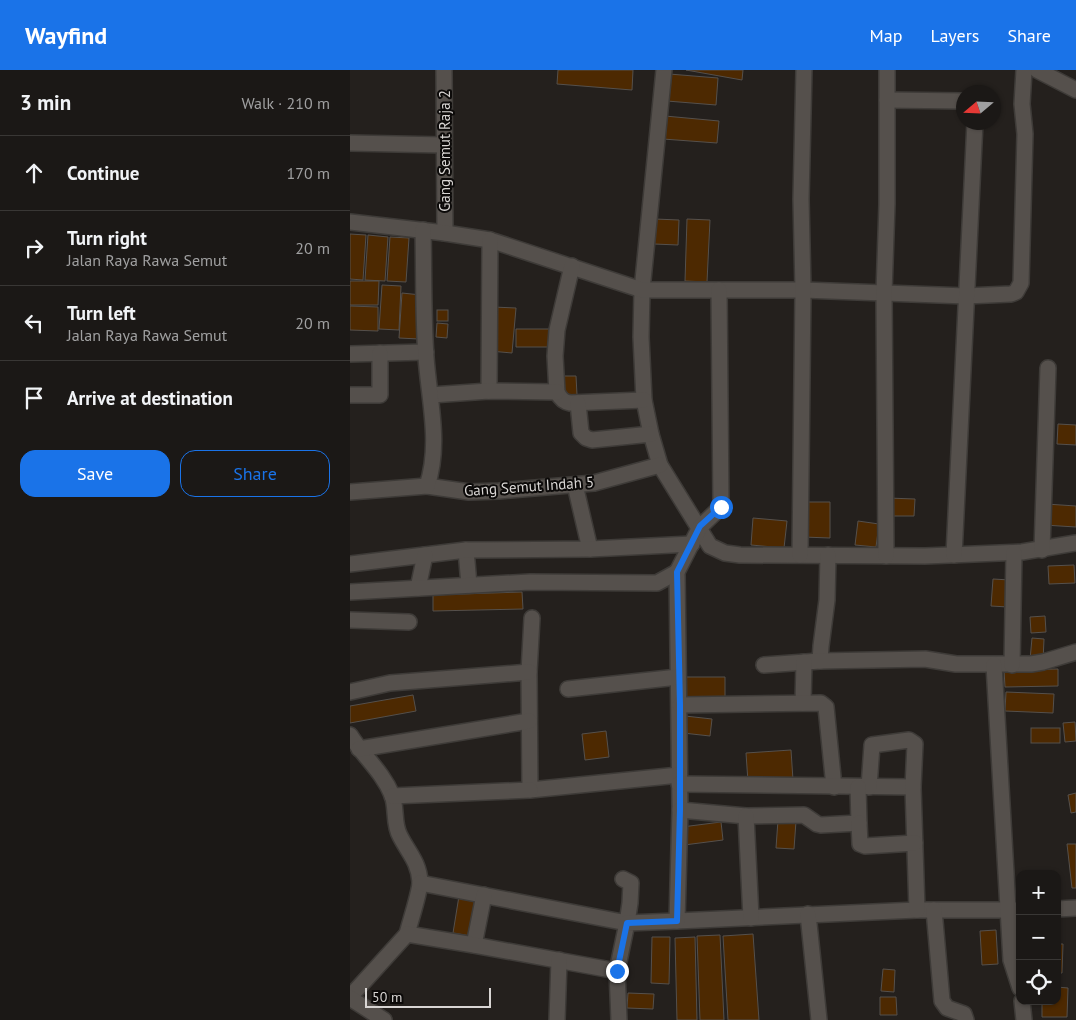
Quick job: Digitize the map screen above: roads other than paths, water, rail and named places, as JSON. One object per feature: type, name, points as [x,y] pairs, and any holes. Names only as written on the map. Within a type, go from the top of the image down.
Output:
[{"type":"street","name":"Gang Semut Raja 2","points":[[444,70],[445,233]]},
{"type":"street","points":[[664,70],[642,290],[641,337],[644,400],[660,465],[700,526],[710,546],[725,553],[740,555],[886,556],[1014,552],[1042,550],[1076,543]]},
{"type":"street","points":[[800,555],[803,290],[801,199],[804,70]]},
{"type":"street","points":[[886,556],[884,293],[887,204],[887,70]]},
{"type":"street","points":[[350,222],[490,240],[642,290],[803,290],[966,296],[1011,294],[1016,292],[1021,283],[1025,134],[1022,104],[1024,70]]},
{"type":"street","points":[[1037,70],[1076,90]]},
{"type":"street","points":[[887,100],[956,101]]},
{"type":"street","points":[[954,554],[975,130]]},
{"type":"street","points":[[350,143],[444,145]]},
{"type":"street","points":[[423,230],[426,352],[433,415],[432,464],[427,486]]},
{"type":"street","points":[[489,391],[490,240]]},
{"type":"street","points":[[572,266],[557,330],[555,356],[557,392],[564,402],[644,400]]},
{"type":"street","points":[[677,921],[680,705],[677,572],[700,526],[721,507],[719,290]]},
{"type":"street","points":[[350,354],[426,352]]},
{"type":"street","points":[[350,395],[380,395],[380,353]]},
{"type":"street","points":[[1042,550],[1048,368]]},
{"type":"street","points":[[430,395],[489,391],[557,392]]},
{"type":"street","points":[[578,403],[581,433],[586,438],[592,440],[651,434]]},
{"type":"street","name":"Gang Semut Indah 5","points":[[350,492],[427,486],[469,492],[575,485],[594,483],[660,465]]},
{"type":"street","points":[[575,485],[590,549]]},
{"type":"street","points":[[350,564],[466,550],[590,549],[692,544]]},
{"type":"street","points":[[466,550],[469,585]]},
{"type":"street","points":[[1012,665],[1014,552]]},
{"type":"street","points":[[418,588],[425,555]]},
{"type":"street","points":[[820,661],[820,646],[827,600],[828,556]]},
{"type":"street","points":[[350,592],[530,582],[657,583],[677,572]]},
{"type":"street","points":[[530,790],[529,721],[532,618]]},
{"type":"street","points":[[350,620],[410,622]]},
{"type":"street","points":[[764,665],[820,661],[925,659],[956,664],[1012,665],[1043,662],[1067,653],[1076,652]]},
{"type":"street","points":[[803,703],[804,662]]},
{"type":"street","points":[[994,665],[1014,911],[1011,960],[1016,976]]},
{"type":"street","points":[[350,692],[390,683],[530,672]]},
{"type":"street","points":[[568,689],[678,677]]},
{"type":"street","points":[[680,705],[821,703],[826,707],[834,787]]},
{"type":"street","points":[[359,749],[529,721]]},
{"type":"street","points":[[350,735],[359,749],[378,770],[392,796],[399,835],[412,855],[420,883],[407,934],[350,998],[384,1020]]},
{"type":"street","points":[[915,843],[865,846],[860,844],[859,823],[872,745],[909,740],[915,744],[913,787],[918,910]]},
{"type":"street","points":[[392,796],[530,790],[679,780],[834,787],[913,787]]},
{"type":"street","points":[[680,810],[746,816],[804,815],[821,825],[859,823]]},
{"type":"street","points":[[746,816],[751,918]]},
{"type":"street","points":[[619,1020],[617,971],[627,923],[631,883],[623,879]]},
{"type":"street","points":[[420,883],[627,923],[918,910],[1014,911]]},
{"type":"street","points":[[474,944],[484,895]]},
{"type":"street","points":[[1061,909],[1076,908]]},
{"type":"street","points":[[934,910],[942,1001],[947,1008],[964,1014],[966,1020]]},
{"type":"street","points":[[808,914],[819,1020]]},
{"type":"street","points":[[407,934],[474,944],[617,971]]},
{"type":"street","points":[[557,1020],[559,960]]},
{"type":"street","points":[[1022,1005],[1024,1020]]}]
